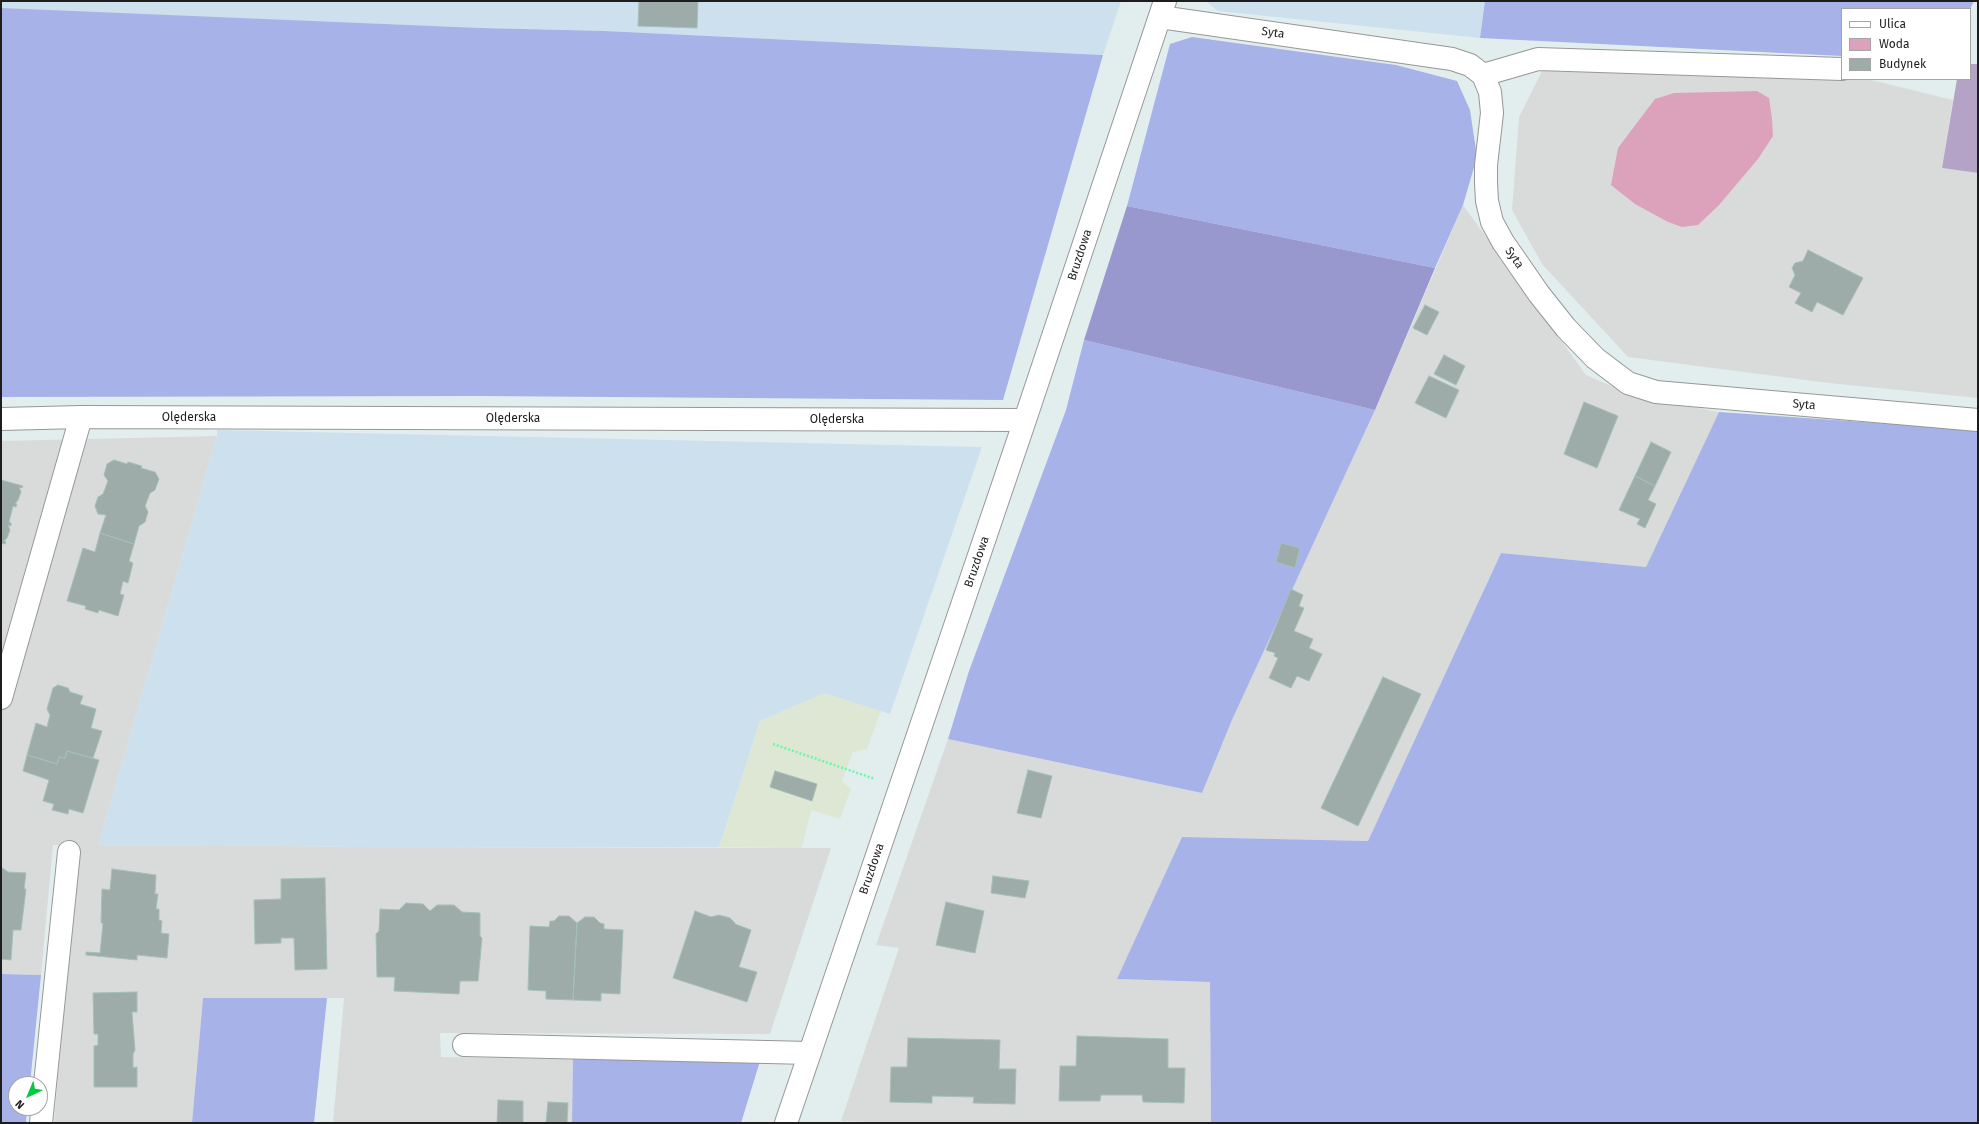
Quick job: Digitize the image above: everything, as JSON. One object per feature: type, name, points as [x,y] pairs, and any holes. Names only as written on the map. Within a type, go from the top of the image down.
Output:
[{"type":"street","name":"Syta","points":[[1162,9],[1452,59],[1470,65],[1483,75],[1490,92],[1492,114],[1486,183],[1487,201],[1492,222],[1503,242],[1548,306],[1579,344],[1610,371],[1628,382],[1656,392],[1978,420]]},
{"type":"street","name":"Bruzdowa","points":[[786,1123],[1025,420],[1162,9]]},
{"type":"street","points":[[1483,75],[1538,60],[1841,69]]},
{"type":"street","points":[[1,698],[81,417]]},
{"type":"street","name":"Olęderska","points":[[1,419],[81,417],[1025,420]]},
{"type":"street","points":[[42,1123],[69,852]]},
{"type":"street","points":[[464,1045],[810,1053]]},
{"type":"path","points":[[773,744],[847,769]]},
{"type":"shaded area","points":[[1,1],[1121,1],[1103,55],[605,31],[481,28],[38,10],[1,8]]},
{"type":"shaded area","points":[[1206,1],[1485,1],[1480,38],[1218,11]]},
{"type":"shaded area","points":[[1485,1],[1974,1],[1970,8],[1841,8],[1841,56],[1480,38]]},
{"type":"shaded area","points":[[1,8],[481,28],[605,31],[1103,55],[1003,400],[479,396],[1,397]]},
{"type":"shaded area","points":[[1192,37],[1396,65],[1457,81],[1470,110],[1477,157],[1463,205],[1435,268],[1127,206],[1170,44]]},
{"type":"shaded area","points":[[1971,64],[1978,64],[1978,173],[1942,168],[1957,80],[1971,80]]},
{"type":"shaded area","points":[[1542,71],[1841,77],[1841,80],[1871,80],[1953,100],[1942,168],[1978,173],[1978,398],[1829,383],[1628,357],[1542,264],[1512,210],[1519,117]]},
{"type":"shaded area","points":[[1463,205],[1586,375],[1637,397],[1719,412],[1646,567],[1501,553],[1368,841],[1182,837],[1118,979],[1210,982],[1211,1123],[894,1123],[841,1121],[899,948],[876,945],[948,739],[1202,793],[1232,720],[1375,410]]},
{"type":"shaded area","points":[[1127,206],[1435,268],[1375,410],[1084,340]]},
{"type":"shaded area","points":[[1084,340],[1375,410],[1232,720],[1202,793],[948,739],[969,671],[1066,410]]},
{"type":"shaded area","points":[[1719,412],[1978,430],[1978,1123],[1211,1123],[1210,982],[1117,979],[1182,837],[1368,841],[1501,553],[1646,567]]},
{"type":"shaded area","points":[[217,430],[982,447],[890,714],[824,693],[760,721],[719,847],[98,846],[217,436]]},
{"type":"shaded area","points":[[217,436],[98,846],[217,845],[358,847],[831,848],[770,1034],[440,1033],[441,1057],[573,1059],[572,1123],[333,1123],[344,998],[203,998],[192,1123],[54,1123],[77,846],[53,845],[41,975],[1,974],[1,441]]},
{"type":"shaded area","points":[[824,693],[881,711],[867,749],[853,752],[842,781],[851,789],[840,819],[811,810],[802,848],[719,847],[760,721]]},
{"type":"shaded area","points":[[1,974],[41,975],[31,1076],[8,1076],[8,1116],[26,1116],[26,1123],[1,1123]]},
{"type":"shaded area","points":[[203,998],[327,998],[314,1123],[192,1123]]},
{"type":"shaded area","points":[[573,1059],[760,1061],[741,1123],[572,1123]]},
{"type":"water","points":[[1757,91],[1769,98],[1773,136],[1758,159],[1719,205],[1698,225],[1682,227],[1668,222],[1635,204],[1611,185],[1618,148],[1655,99],[1674,93]]},
{"type":"building","points":[[639,1],[698,1],[697,28],[638,26]]},
{"type":"building","points":[[1808,250],[1863,278],[1843,315],[1817,302],[1812,312],[1795,303],[1801,293],[1789,287],[1795,275],[1792,268],[1795,263],[1803,261]]},
{"type":"building","points":[[1425,305],[1439,312],[1427,335],[1413,328]]},
{"type":"building","points":[[1444,355],[1465,366],[1456,385],[1434,374]]},
{"type":"building","points":[[1429,376],[1459,390],[1446,418],[1415,403]]},
{"type":"building","points":[[1584,402],[1618,416],[1597,468],[1564,454]]},
{"type":"building","points":[[1651,442],[1671,452],[1655,486],[1635,476]]},
{"type":"building","points":[[114,460],[142,466],[141,468],[155,472],[159,479],[155,490],[150,493],[145,506],[148,512],[145,522],[139,526],[134,544],[100,533],[106,515],[98,514],[95,506],[98,497],[103,494],[108,481],[104,475],[107,464]]},
{"type":"building","points":[[1635,476],[1655,486],[1648,500],[1656,504],[1645,528],[1637,524],[1640,519],[1619,510]]},
{"type":"building","points":[[1,480],[23,486],[22,488],[19,487],[21,492],[15,504],[17,504],[16,507],[13,506],[9,522],[11,523],[11,526],[8,525],[10,530],[4,541],[6,542],[5,544],[1,543]]},
{"type":"building","points":[[100,533],[134,544],[129,561],[133,563],[128,583],[123,581],[120,594],[124,595],[118,616],[99,610],[98,613],[85,609],[86,606],[67,601],[83,548],[95,552]]},
{"type":"building","points":[[1281,543],[1300,548],[1295,568],[1276,562]]},
{"type":"building","points":[[1291,589],[1303,595],[1299,606],[1304,608],[1294,631],[1313,639],[1309,648],[1322,654],[1309,681],[1297,676],[1291,688],[1269,678],[1278,658],[1274,656],[1275,653],[1266,650]]},
{"type":"building","points":[[1383,677],[1421,694],[1358,826],[1321,808]]},
{"type":"building","points":[[58,685],[68,688],[70,692],[83,696],[80,704],[96,709],[91,728],[102,731],[93,758],[67,751],[65,758],[59,757],[57,764],[27,755],[36,723],[47,727],[50,715],[47,709],[53,688]]},
{"type":"building","points":[[67,751],[99,760],[83,813],[69,809],[68,814],[52,810],[54,804],[43,801],[49,780],[23,771],[27,755],[57,764],[59,757],[65,758]]},
{"type":"building","points":[[1028,770],[1052,776],[1041,818],[1017,813]]},
{"type":"building","points":[[775,771],[817,784],[812,801],[770,787]]},
{"type":"building","points":[[1,867],[8,872],[26,873],[24,889],[26,889],[21,930],[13,930],[11,960],[1,959]]},
{"type":"building","points":[[112,869],[156,875],[155,894],[158,894],[156,909],[159,909],[159,920],[162,921],[161,933],[169,934],[167,958],[137,955],[137,960],[86,955],[86,952],[100,953],[103,923],[101,923],[102,889],[110,890]]},
{"type":"building","points":[[993,876],[1029,881],[1025,898],[991,893]]},
{"type":"building","points":[[325,878],[327,969],[295,970],[294,938],[281,938],[281,943],[255,944],[254,900],[281,899],[281,879]]},
{"type":"building","points":[[946,902],[984,911],[975,953],[936,945]]},
{"type":"building","points":[[406,903],[423,904],[430,911],[437,905],[454,905],[462,912],[480,913],[480,936],[482,938],[478,981],[460,981],[459,994],[394,991],[395,977],[377,977],[376,934],[379,931],[380,909],[399,910]]},
{"type":"building","points":[[695,911],[711,917],[719,915],[730,918],[735,924],[751,930],[739,967],[757,972],[747,1002],[673,978]]},
{"type":"building","points":[[559,916],[569,916],[577,923],[573,1000],[546,999],[546,991],[528,990],[530,926],[549,927],[550,921],[554,921]]},
{"type":"building","points":[[585,917],[594,917],[600,923],[604,924],[604,929],[623,930],[620,994],[601,993],[601,1001],[573,1000],[577,923]]},
{"type":"building","points":[[137,992],[137,1012],[132,1012],[135,1050],[133,1054],[133,1068],[137,1067],[137,1087],[94,1087],[94,1046],[98,1045],[98,1034],[94,1034],[93,993]]},
{"type":"building","points":[[1077,1036],[1168,1039],[1168,1068],[1185,1068],[1184,1103],[1143,1102],[1142,1095],[1101,1095],[1100,1101],[1059,1101],[1060,1066],[1076,1066]]},
{"type":"building","points":[[908,1038],[1000,1040],[999,1069],[1016,1069],[1015,1104],[973,1103],[974,1097],[932,1096],[932,1103],[890,1102],[891,1067],[907,1067]]},
{"type":"building","points":[[498,1100],[523,1101],[523,1123],[497,1123]]},
{"type":"building","points":[[548,1102],[568,1103],[567,1123],[546,1123]]}]
